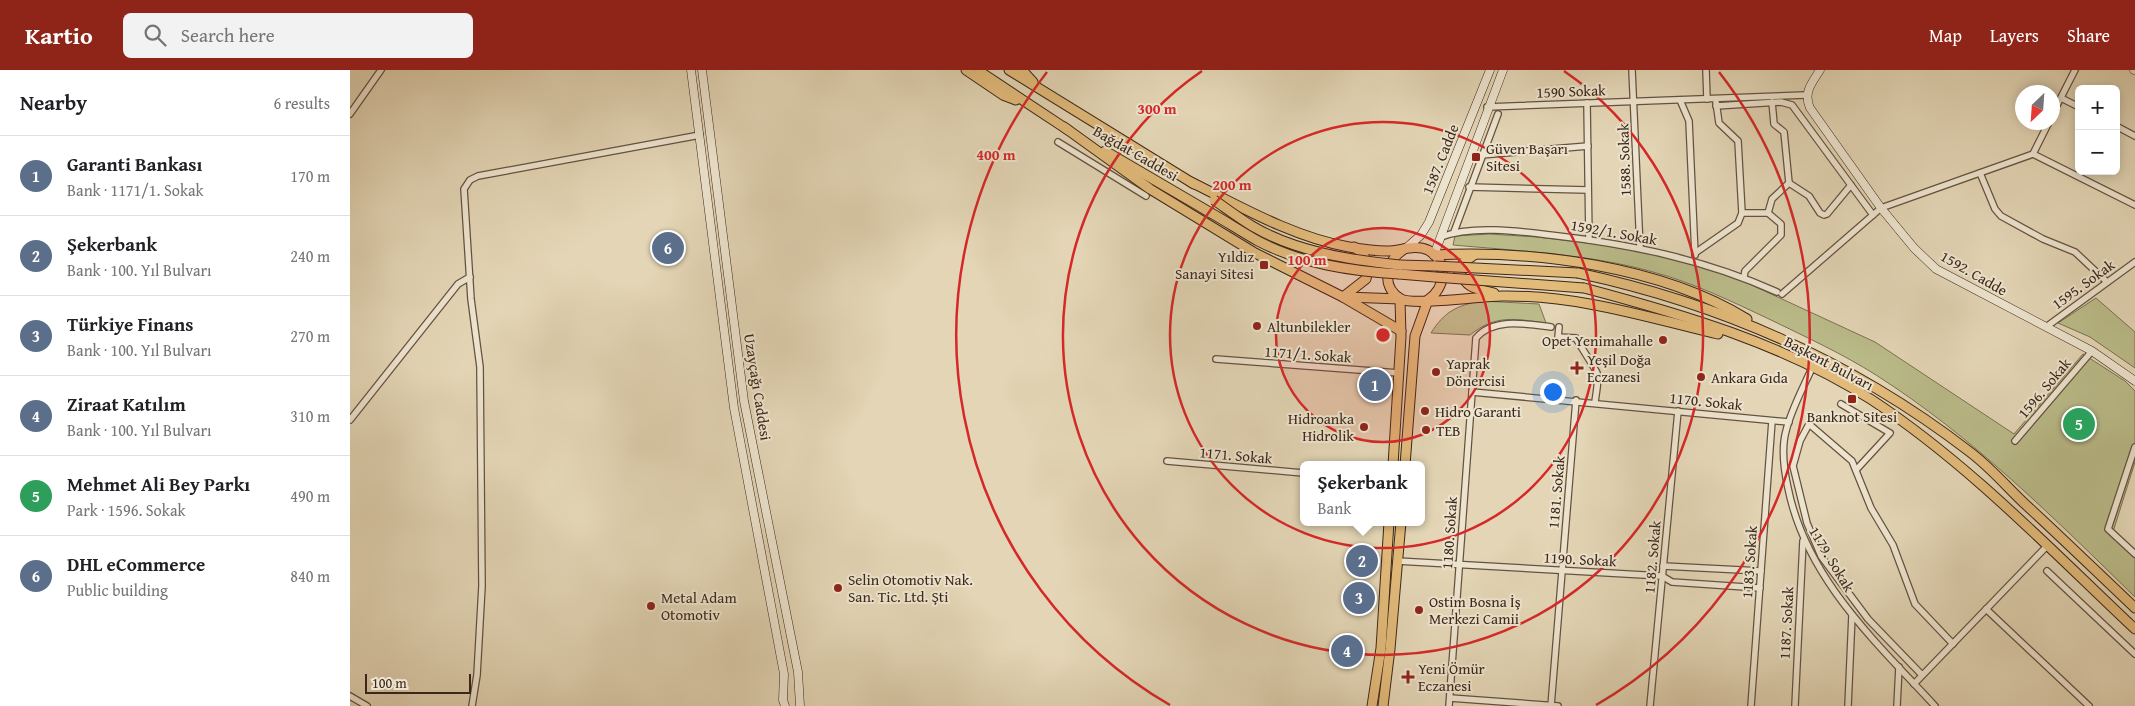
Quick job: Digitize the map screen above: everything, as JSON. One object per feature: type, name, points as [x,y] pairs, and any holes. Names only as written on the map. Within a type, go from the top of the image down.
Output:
[{"type":"main road","name":"Uzayçağı Caddesi","points":[[691,70],[734,408],[784,674],[783,704]]},
{"type":"main road","name":"Uzayçağı Caddesi","points":[[702,70],[744,401],[798,672],[800,706]]},
{"type":"main road","points":[[966,70],[1003,95],[1028,105]]},
{"type":"main road","name":"Bağdat Caddesi","points":[[1009,70],[1191,182],[1254,227],[1293,244],[1335,256],[1400,269]]},
{"type":"main road","points":[[1022,70],[1040,90]]},
{"type":"main road","name":"1587. Cadde","points":[[1403,250],[1421,236],[1429,222],[1490,70]]},
{"type":"main road","name":"1587. Cadde","points":[[1434,255],[1503,70]]},
{"type":"main road","points":[[1806,95],[1820,70]]},
{"type":"main road","name":"Bağdat Caddesi","points":[[979,72],[1064,127],[1258,241],[1288,254],[1332,267],[1400,269]]},
{"type":"main road","name":"1592. Cadde","points":[[1806,95],[1810,108],[1881,208],[1906,239],[1936,269],[2092,351],[2135,381]]},
{"type":"main road","points":[[1064,127],[1150,188],[1255,253],[1343,297],[1401,332]]},
{"type":"main road","points":[[1191,182],[1286,228],[1354,247],[1403,250],[1420,248],[1434,255],[1440,262],[1443,279],[1440,288],[1428,300],[1416,336],[1405,461]]},
{"type":"main road","points":[[1343,297],[1366,279],[1368,272],[1369,264],[1361,252],[1354,247]]},
{"type":"main road","points":[[1394,461],[1401,332],[1400,299],[1389,286],[1387,278],[1391,261],[1403,250]]},
{"type":"main road","points":[[1434,255],[1522,257],[1643,275],[1681,286],[1726,306],[1767,331]]},
{"type":"main road","points":[[1475,255],[1464,262],[1459,272],[1465,283],[1473,288],[1504,296]]},
{"type":"main road","name":"Başkent Bulvarı","points":[[1400,269],[1436,266],[1578,273],[1664,294],[1767,331],[1868,381],[1971,453],[2135,608]]},
{"type":"main road","name":"Başkent Bulvarı","points":[[1400,269],[1435,277],[1584,288],[1659,308],[1762,344],[1812,368],[1872,400],[1970,473],[2135,629]]},
{"type":"main road","points":[[1343,297],[1400,299],[1419,303],[1428,300],[1504,296],[1583,302],[1665,319],[1762,344]]},
{"type":"main road","points":[[1401,332],[1407,328],[1416,336]]},
{"type":"main road","points":[[1372,706],[1381,648],[1390,526]]},
{"type":"main road","points":[[1383,706],[1400,526]]},
{"type":"street","points":[[350,114],[381,70]]},
{"type":"street","name":"1588. Sokak","points":[[1632,70],[1640,248]]},
{"type":"street","points":[[1706,70],[1707,98]]},
{"type":"street","points":[[2075,70],[2061,98],[2075,106]]},
{"type":"street","name":"1590 Sokak","points":[[1488,107],[1806,95]]},
{"type":"street","points":[[1695,253],[1738,223],[1742,213],[1738,141],[1720,123],[1716,98]]},
{"type":"street","points":[[1680,100],[1689,121],[1695,261]]},
{"type":"street","points":[[1772,102],[1774,124],[1784,132],[1790,183],[1809,196],[1820,213],[1824,215],[1828,214],[1851,185]]},
{"type":"street","points":[[1716,106],[1785,102],[1795,108],[1873,215],[1881,208],[2033,154],[2045,130]]},
{"type":"street","points":[[1587,103],[1589,240]]},
{"type":"street","points":[[1454,232],[1481,155],[1498,114]]},
{"type":"street","points":[[2120,128],[2135,136]]},
{"type":"street","points":[[472,706],[476,675],[482,573],[480,367],[463,193],[465,186],[474,177],[700,135]]},
{"type":"street","points":[[1058,142],[1146,196]]},
{"type":"street","points":[[1481,155],[1588,146]]},
{"type":"street","points":[[2033,154],[2135,205]]},
{"type":"street","points":[[1980,173],[1995,210],[2000,216],[2043,239],[2075,252],[2107,282]]},
{"type":"street","points":[[1768,213],[1772,199],[1790,183]]},
{"type":"street","points":[[1469,188],[1588,190]]},
{"type":"street","points":[[1742,213],[1768,213],[1781,224],[1781,235],[1776,243],[1745,271],[1744,277]]},
{"type":"street","name":"1592/1. Sokak","points":[[1441,237],[1454,232],[1516,231],[1640,248],[1695,261],[1744,277],[1780,293],[1873,215]]},
{"type":"street","name":"1595. Sokak","points":[[2046,327],[2135,262]]},
{"type":"street","points":[[350,420],[458,284],[470,277]]},
{"type":"street","name":"1180. Sokak","points":[[1449,706],[1476,338],[1483,330],[1502,324],[1551,327]]},
{"type":"street","points":[[1559,327],[1558,336],[1576,338],[1591,365],[1596,370],[1598,375],[1595,402]]},
{"type":"street","name":"1596. Sokak","points":[[2015,441],[2092,351]]},
{"type":"street","name":"1171/1. Sokak","points":[[1216,360],[1399,373]]},
{"type":"street","name":"1179. Sokak","points":[[1812,368],[1786,432],[1783,468],[1791,505],[1803,541],[1825,578],[1852,615],[1935,706]]},
{"type":"street","name":"1170. Sokak","points":[[1472,392],[1576,400],[1789,422]]},
{"type":"street","name":"1181. Sokak","points":[[1551,706],[1576,400]]},
{"type":"street","points":[[1841,404],[1890,434],[1856,470]]},
{"type":"street","name":"1182. Sokak","points":[[1650,706],[1678,411]]},
{"type":"street","name":"1183. Sokak","points":[[1751,706],[1772,421]]},
{"type":"street","points":[[1922,675],[1868,619],[1821,556],[1807,522],[1792,466],[1800,441],[1809,424],[1852,461],[1871,508],[1893,545],[1915,604],[1953,644]]},
{"type":"street","points":[[2135,447],[2108,528],[2135,554]]},
{"type":"street","name":"1171. Sokak","points":[[1167,461],[1300,473]]},
{"type":"street","name":"1187. Sokak","points":[[1795,706],[1803,541]]},
{"type":"street","points":[[1914,684],[2047,546]]},
{"type":"street","name":"1190. Sokak","points":[[1397,561],[1662,576],[1672,582],[1760,588]]},
{"type":"street","points":[[1664,566],[1761,571]]},
{"type":"street","points":[[2047,570],[2135,654]]},
{"type":"street","points":[[1986,609],[2089,706]]},
{"type":"street","points":[[1848,706],[1852,615]]},
{"type":"street","points":[[1897,706],[1899,667]]},
{"type":"street","points":[[350,696],[367,706]]},
{"type":"street","points":[[1450,698],[1558,706]]},
{"type":"green space","points":[[1489,234],[1537,237],[1623,247],[1697,265],[1743,281],[1875,342],[2014,434],[2083,354],[2125,381],[2135,391],[2135,462],[2112,535],[2135,557],[2135,597],[2043,508],[1979,451],[1911,399],[1851,360],[1728,300],[1698,287],[1653,272],[1579,257],[1453,245],[1455,236]]},
{"type":"green space","points":[[2096,298],[2135,332],[2135,368],[2090,337],[2058,323]]},
{"type":"green space","points":[[1482,301],[1539,304],[1546,323],[1506,320],[1488,324],[1470,335],[1431,333],[1446,315],[1458,307]]},
{"type":"place","name":"Güven Başarı Sitesi","points":[[1476,157]]},
{"type":"place","name":"DHL eCommerce","points":[[668,248]]},
{"type":"place","name":"Yıldız Sanayi Sitesi","points":[[1264,265]]},
{"type":"place","name":"Altunbilekler","points":[[1257,326]]},
{"type":"place","name":"Opet Yenimahalle","points":[[1663,340]]},
{"type":"place","name":"Yeşil Doğa Eczanesi","points":[[1577,368]]},
{"type":"place","name":"Yaprak Dönercisi","points":[[1436,372]]},
{"type":"place","name":"Ankara Gıda","points":[[1701,377]]},
{"type":"place","name":"Garanti Bankası","points":[[1375,385]]},
{"type":"place","name":"Banknot Sitesi","points":[[1852,399]]},
{"type":"place","name":"Hidro Garanti","points":[[1425,411]]},
{"type":"place","name":"Mehmet Ali Bey Parkı","points":[[2079,424]]},
{"type":"place","name":"Hidroanka Hidrolik","points":[[1364,427]]},
{"type":"place","name":"TEB","points":[[1426,430]]},
{"type":"place","name":"Şekerbank","points":[[1362,561]]},
{"type":"place","name":"Selin Otomotiv Nak. San. Tic. Ltd. Şti","points":[[838,588]]},
{"type":"place","name":"Türkiye Finans","points":[[1359,598]]},
{"type":"place","name":"Metal Adam Otomotiv","points":[[651,606]]},
{"type":"place","name":"Ostim Bosna İş Merkezi Camii","points":[[1419,610]]},
{"type":"place","name":"Ziraat Katılım","points":[[1347,651]]},
{"type":"place","name":"Yeni Ömür Eczanesi","points":[[1408,677]]}]
